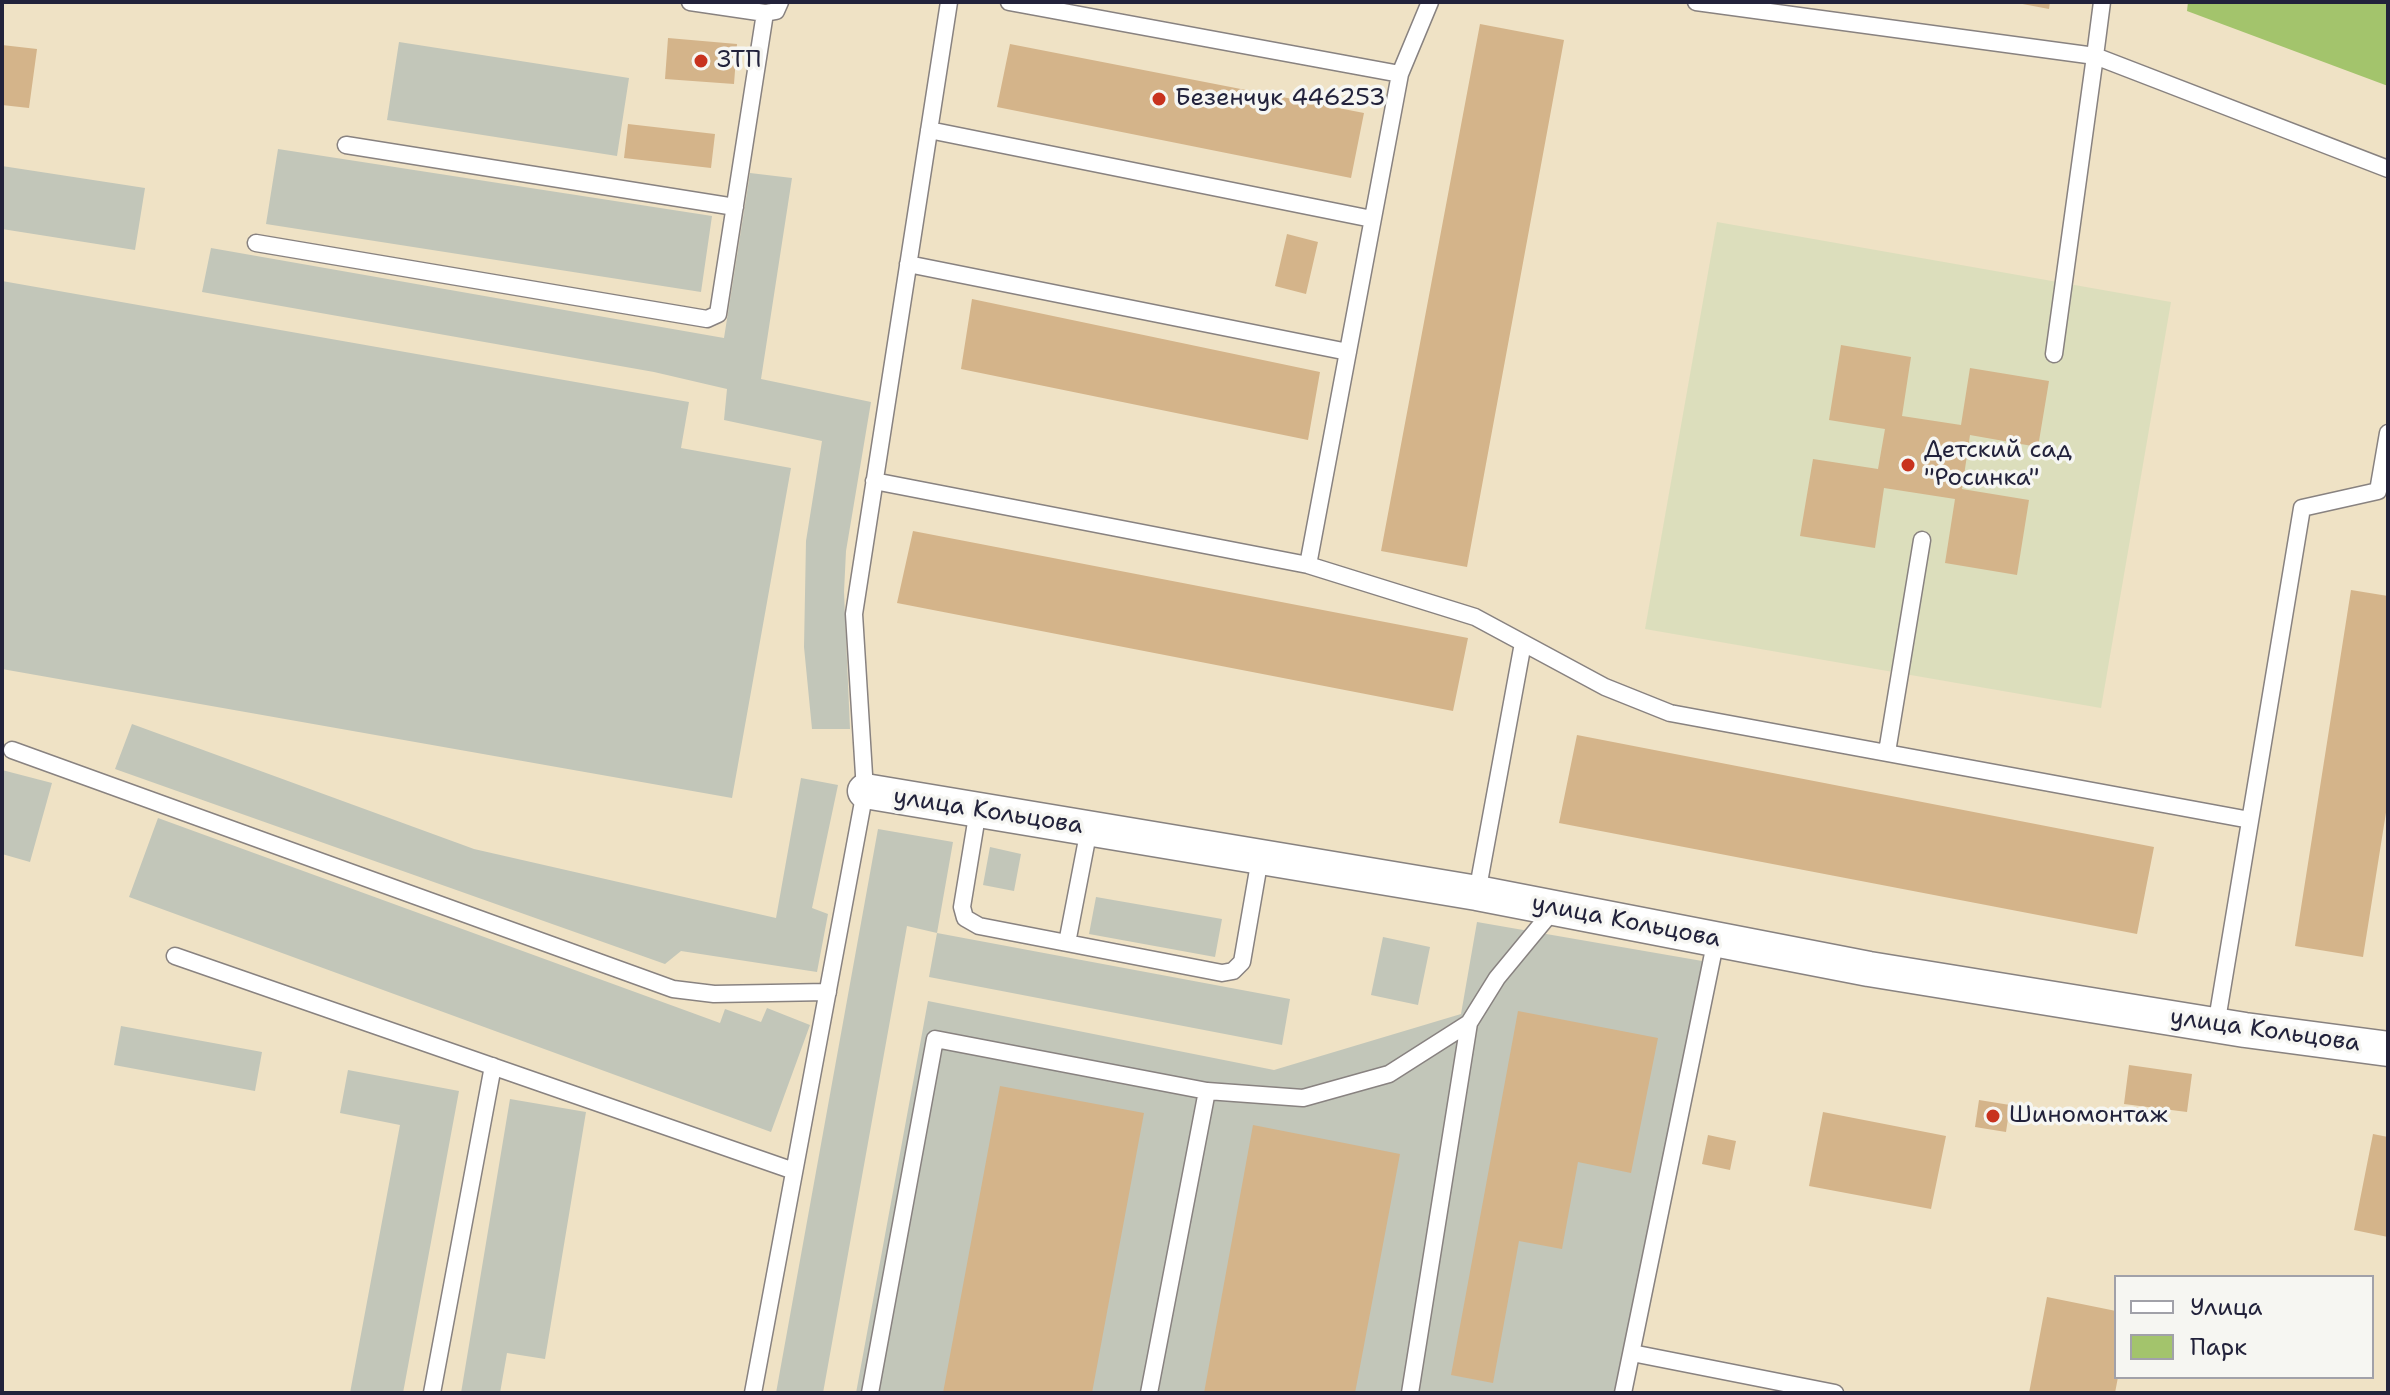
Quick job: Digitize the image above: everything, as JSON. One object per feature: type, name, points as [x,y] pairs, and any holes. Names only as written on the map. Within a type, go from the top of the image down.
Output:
[{"type":"street","name":"улица Кольцова","points":[[865,791],[1477,893],[1869,969],[2216,1026],[2388,1049]]},
{"type":"lane","points":[[690,2],[765,13],[776,11],[780,2]]},
{"type":"lane","points":[[753,1393],[865,791],[854,614],[949,2]]},
{"type":"lane","points":[[1009,2],[1400,74]]},
{"type":"lane","points":[[1308,565],[1400,74],[1430,2]]},
{"type":"lane","points":[[1696,2],[2095,56],[2388,169]]},
{"type":"lane","points":[[2054,354],[2102,2]]},
{"type":"lane","points":[[256,243],[707,319],[718,314],[765,13]]},
{"type":"lane","points":[[929,130],[1372,219]]},
{"type":"lane","points":[[346,145],[735,207]]},
{"type":"lane","points":[[908,264],[1348,352]]},
{"type":"lane","points":[[2216,1026],[2302,508],[2378,491],[2388,433]]},
{"type":"lane","points":[[874,481],[1308,565],[1475,617],[1605,687],[1670,713],[2250,820]]},
{"type":"lane","points":[[1887,752],[1922,540]]},
{"type":"lane","points":[[1477,893],[1523,643]]},
{"type":"lane","points":[[12,750],[673,989],[714,994],[828,992]]},
{"type":"lane","points":[[978,810],[962,907],[965,918],[979,926],[1222,973],[1233,971],[1242,962],[1260,858]]},
{"type":"lane","points":[[1067,943],[1089,829]]},
{"type":"lane","points":[[1410,1393],[1469,1023],[1497,978],[1554,909]]},
{"type":"lane","points":[[1623,1393],[1716,939]]},
{"type":"lane","points":[[175,956],[794,1171]]},
{"type":"lane","points":[[870,1393],[935,1039],[1207,1091],[1303,1098],[1389,1074],[1469,1023]]},
{"type":"lane","points":[[432,1393],[493,1066]]},
{"type":"lane","points":[[1149,1393],[1207,1091]]},
{"type":"lane","points":[[1632,1353],[1835,1393]]},
{"type":"shaded area","points":[[399,42],[629,78],[617,156],[387,120]]},
{"type":"shaded area","points":[[278,149],[712,216],[701,292],[266,224]]},
{"type":"shaded area","points":[[2,166],[145,188],[135,250],[2,229]]},
{"type":"shaded area","points":[[750,173],[792,178],[761,379],[871,402],[846,551],[844,592],[850,729],[812,729],[804,647],[806,541],[822,441],[724,420],[727,389],[654,372],[202,292],[211,248],[724,338]]},
{"type":"shaded area","name":"Детский сад \"Росинка\"","points":[[1717,222],[2171,302],[2101,708],[1645,629]]},
{"type":"shaded area","points":[[2,281],[689,402],[681,448],[791,468],[732,798],[2,669]]},
{"type":"shaded area","points":[[132,724],[474,849],[776,918],[801,778],[838,785],[812,908],[828,914],[817,972],[681,951],[665,964],[115,769]]},
{"type":"shaded area","points":[[2,770],[52,783],[30,862],[2,854]]},
{"type":"shaded area","points":[[158,818],[720,1023],[725,1009],[761,1022],[767,1008],[810,1025],[771,1132],[129,897]]},
{"type":"shaded area","points":[[878,829],[953,842],[937,933],[907,926],[823,1393],[776,1393]]},
{"type":"shaded area","points":[[990,847],[1021,854],[1014,891],[983,885]]},
{"type":"shaded area","points":[[1096,897],[1222,919],[1215,957],[1089,934]]},
{"type":"shaded area","points":[[1477,922],[1708,962],[1632,1393],[856,1393],[928,1001],[1274,1070],[1461,1014]]},
{"type":"shaded area","points":[[937,933],[1290,999],[1282,1045],[929,977]]},
{"type":"shaded area","points":[[1383,937],[1430,947],[1418,1005],[1371,995]]},
{"type":"shaded area","points":[[121,1026],[262,1052],[255,1091],[114,1065]]},
{"type":"shaded area","points":[[348,1070],[459,1091],[403,1393],[350,1393],[400,1125],[340,1113]]},
{"type":"shaded area","points":[[510,1099],[586,1112],[545,1359],[507,1353],[500,1393],[461,1393]]},
{"type":"green space","points":[[2188,2],[2388,2],[2388,86],[2187,11]]},
{"type":"building","points":[[2012,2],[2050,2],[2049,9]]},
{"type":"building","points":[[1480,24],[1564,40],[1467,567],[1381,551]]},
{"type":"building","name":"ЗТП","points":[[668,38],[737,44],[734,84],[665,79]]},
{"type":"building","points":[[1010,44],[1364,113],[1351,178],[997,107]]},
{"type":"building","points":[[2,45],[37,49],[29,108],[2,105]]},
{"type":"building","points":[[628,124],[715,134],[711,168],[624,158]]},
{"type":"building","points":[[1287,234],[1318,242],[1306,294],[1275,286]]},
{"type":"building","points":[[972,299],[1320,372],[1308,440],[961,369]]},
{"type":"building","points":[[1841,345],[1911,357],[1902,416],[1961,425],[1970,368],[2049,381],[2038,447],[1970,435],[1962,489],[2029,500],[2017,575],[1945,563],[1955,499],[1884,488],[1875,548],[1800,536],[1813,459],[1878,469],[1885,429],[1829,420]]},
{"type":"building","points":[[913,531],[1468,638],[1453,711],[897,603]]},
{"type":"building","points":[[2351,590],[2388,596],[2388,800],[2363,957],[2295,946]]},
{"type":"building","points":[[1577,735],[2154,847],[2137,934],[1559,823]]},
{"type":"building","points":[[1518,1011],[1658,1038],[1631,1173],[1578,1162],[1562,1249],[1519,1241],[1493,1383],[1451,1375]]},
{"type":"building","points":[[2129,1065],[2192,1074],[2187,1112],[2124,1104]]},
{"type":"building","points":[[1000,1086],[1144,1113],[1092,1393],[943,1393]]},
{"type":"building","name":"Шиномонтаж","points":[[1979,1100],[2010,1105],[2006,1132],[1975,1127]]},
{"type":"building","points":[[1823,1112],[1946,1136],[1931,1209],[1809,1186]]},
{"type":"building","points":[[1253,1125],[1400,1154],[1355,1393],[1204,1393]]},
{"type":"building","points":[[2373,1134],[2388,1137],[2388,1237],[2354,1230]]},
{"type":"building","points":[[1708,1135],[1736,1141],[1730,1170],[1702,1164]]},
{"type":"building","points":[[2047,1297],[2114,1311],[2114,1379],[2118,1379],[2115,1393],[2029,1393]]},
{"type":"place","name":"ЗТП","points":[[701,61]]},
{"type":"place","name":"Безенчук 446253","points":[[1159,99]]},
{"type":"place","name":"Детский сад \"Росинка\"","points":[[1908,465]]},
{"type":"place","name":"Шиномонтаж","points":[[1993,1116]]}]
